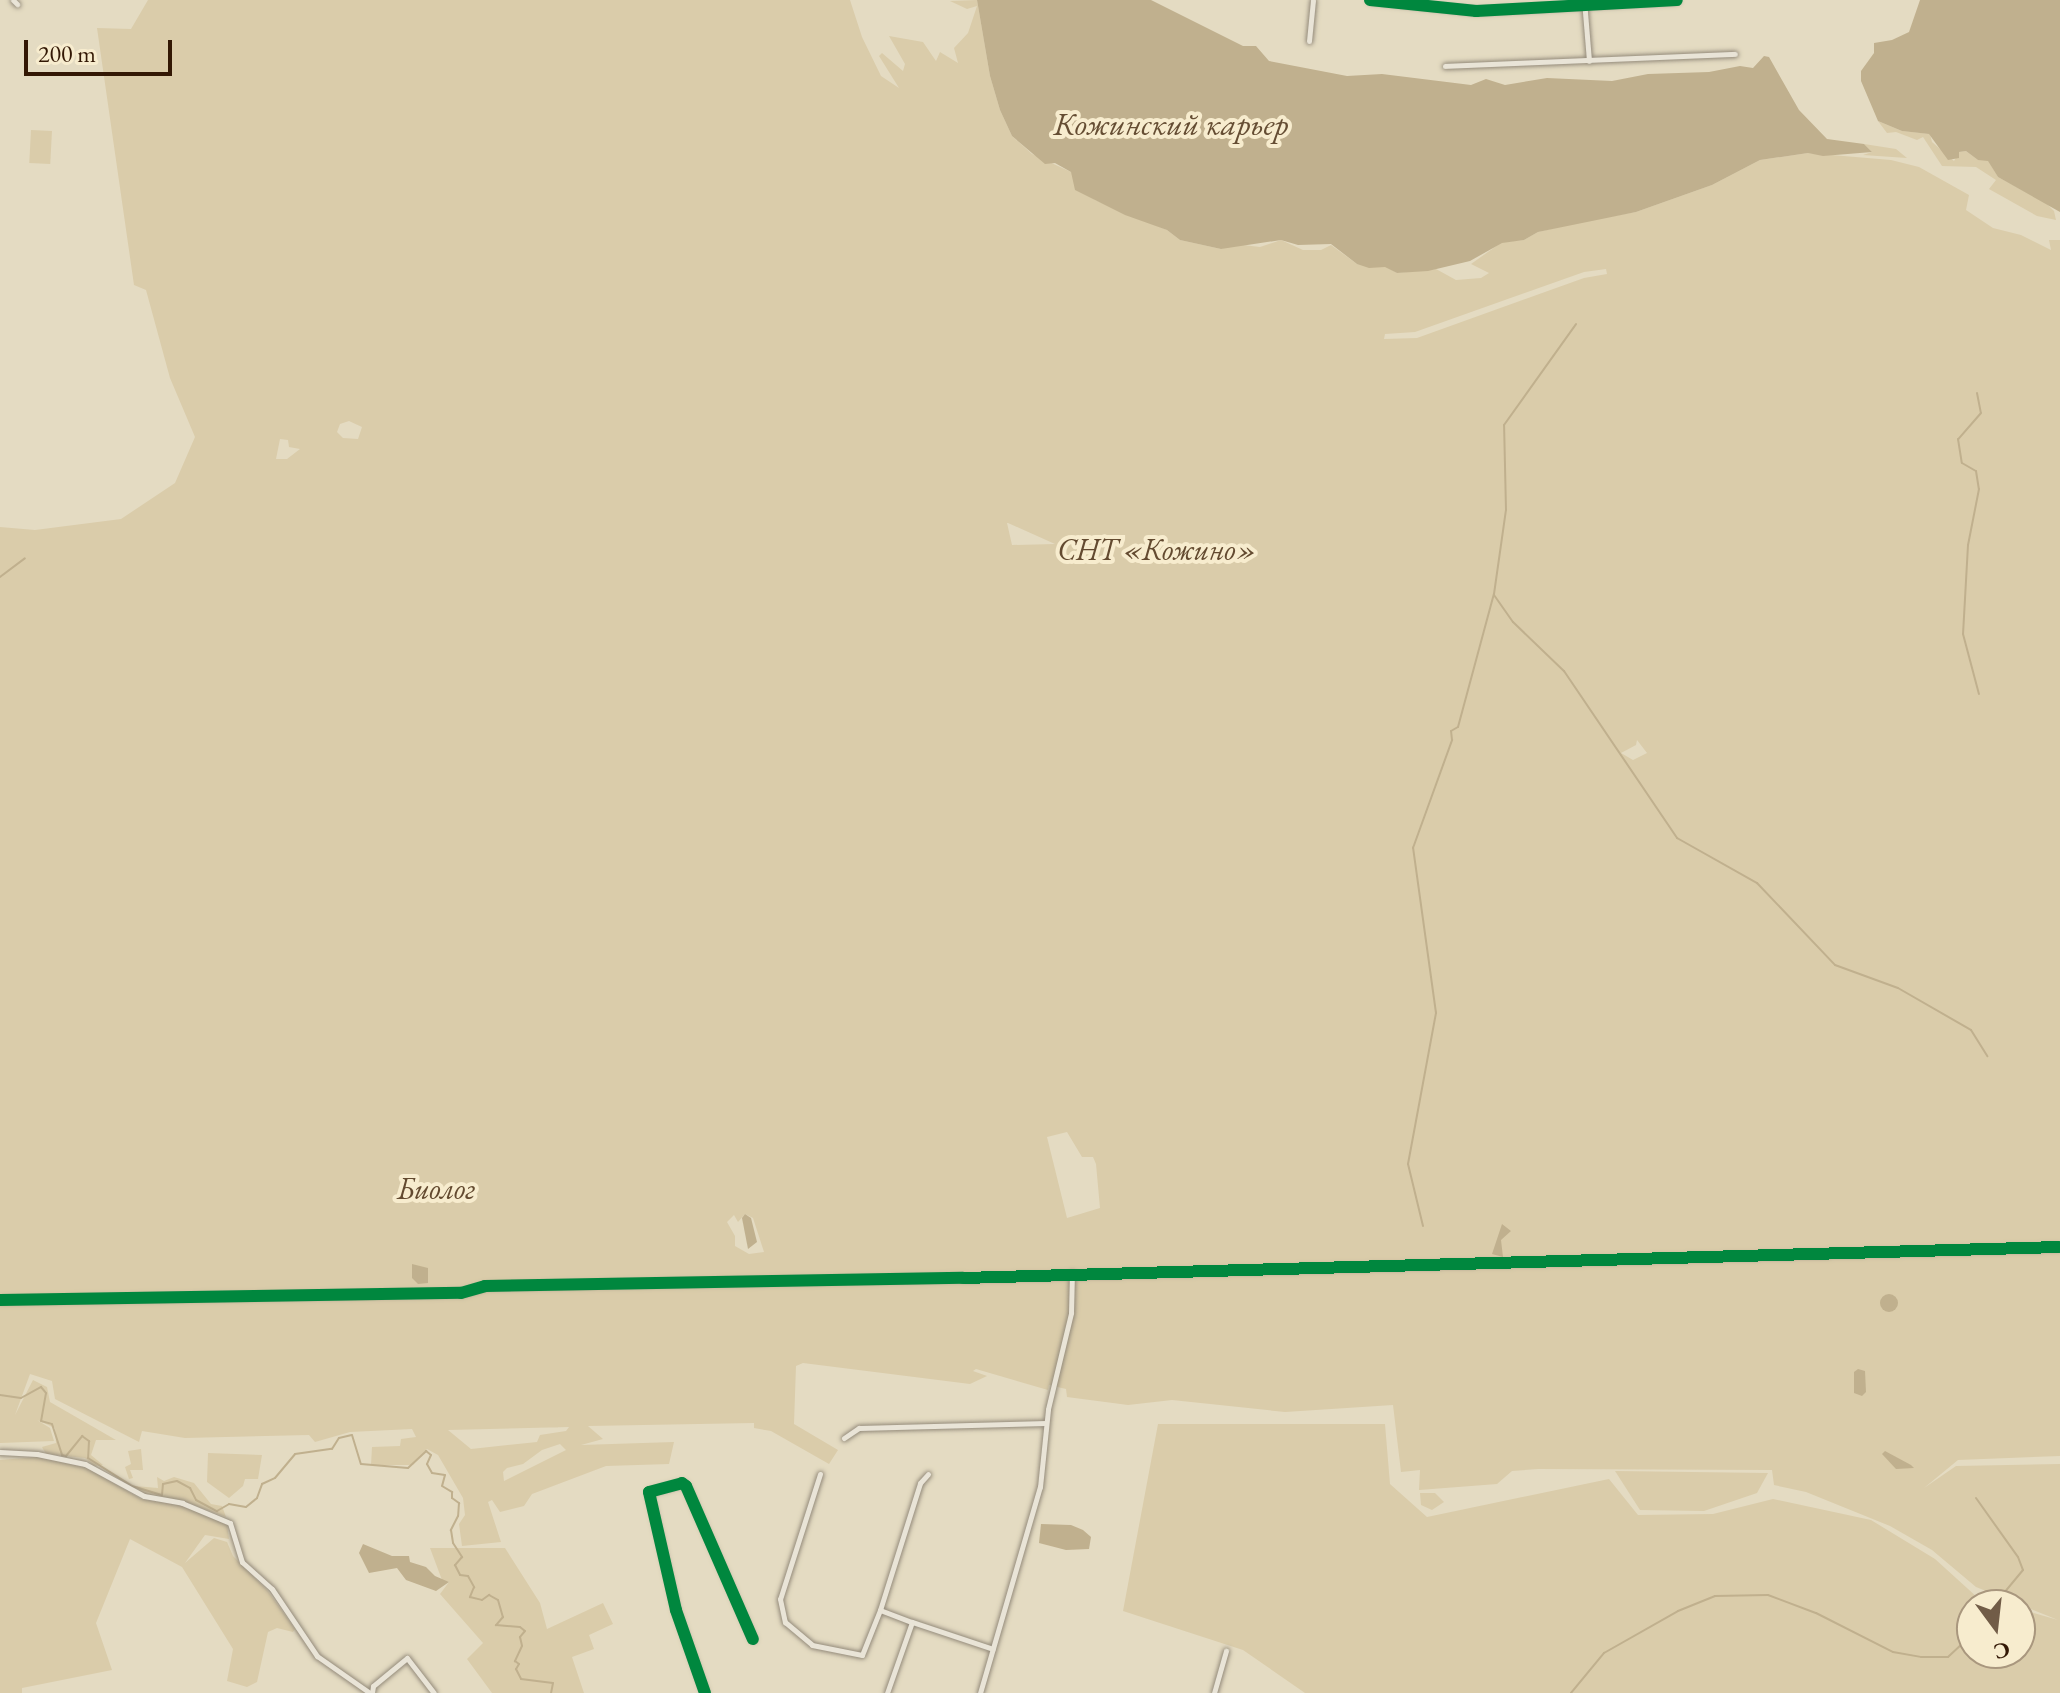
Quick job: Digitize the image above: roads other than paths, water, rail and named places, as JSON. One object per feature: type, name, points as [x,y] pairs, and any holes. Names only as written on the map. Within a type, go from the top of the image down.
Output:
[{"type":"street","points":[[1309,41],[1313,0]]},
{"type":"street","points":[[1370,0],[1476,11],[1584,2],[1677,0]]},
{"type":"street","points":[[1584,2],[1589,61]]},
{"type":"street","points":[[1445,66],[1735,54]]},
{"type":"street","points":[[0,1300],[461,1293],[485,1286],[2060,1247]]},
{"type":"street","points":[[980,1693],[1040,1487],[1046,1423],[1071,1313],[1072,1273]]},
{"type":"street","points":[[844,1438],[859,1428],[1046,1423]]},
{"type":"street","points":[[0,1452],[37,1454],[85,1464],[144,1496],[182,1503],[230,1523],[242,1562],[272,1589],[317,1656],[371,1693],[373,1686],[407,1658],[434,1693]]},
{"type":"street","points":[[820,1474],[780,1599],[785,1622],[812,1645],[862,1655],[880,1610],[920,1483],[928,1474]]},
{"type":"street","points":[[705,1693],[676,1610],[649,1492],[682,1483],[686,1486],[753,1639]]},
{"type":"street","points":[[880,1610],[993,1649]]},
{"type":"street","points":[[887,1693],[912,1622]]},
{"type":"street","points":[[1214,1693],[1226,1651]]},
{"type":"water","name":"Кожинский карьер","points":[[977,0],[1151,0],[1243,46],[1256,46],[1269,61],[1347,76],[1382,74],[1471,85],[1486,79],[1505,85],[1547,78],[1612,81],[1648,74],[1709,72],[1740,66],[1753,68],[1764,56],[1769,57],[1799,110],[1827,139],[1864,144],[1872,152],[1823,156],[1808,153],[1760,160],[1712,185],[1636,212],[1538,232],[1524,240],[1502,243],[1470,261],[1428,271],[1397,273],[1385,267],[1369,268],[1357,264],[1331,244],[1298,245],[1281,240],[1221,249],[1180,240],[1167,230],[1125,215],[1075,190],[1071,172],[1055,163],[1045,164],[1012,136],[990,76]]},
{"type":"water","points":[[1920,0],[2060,0],[2060,212],[1998,177],[1988,161],[1978,160],[1966,151],[1959,152],[1959,158],[1948,160],[1929,134],[1902,131],[1878,121],[1861,81],[1861,71],[1874,53],[1874,43],[1892,40],[1909,32]]},
{"type":"water","points":[[745,1214],[751,1218],[757,1242],[748,1249],[742,1218]]},
{"type":"water","points":[[1502,1224],[1511,1231],[1501,1240],[1503,1257],[1492,1254]]},
{"type":"water","points":[[412,1264],[428,1268],[428,1283],[418,1284],[412,1278]]},
{"type":"water","points":[[1889,1294],[1898,1303],[1889,1312],[1880,1303]]},
{"type":"water","points":[[1858,1369],[1865,1371],[1866,1392],[1862,1396],[1854,1393],[1854,1372]]},
{"type":"water","points":[[1885,1451],[1914,1468],[1896,1469],[1882,1454]]},
{"type":"water","points":[[1041,1524],[1071,1525],[1083,1530],[1091,1537],[1089,1549],[1066,1550],[1039,1543]]},
{"type":"water","points":[[363,1544],[392,1556],[409,1556],[410,1562],[426,1567],[435,1576],[449,1582],[436,1591],[406,1580],[397,1568],[369,1573],[359,1553]]},
{"type":"waterway","points":[[1423,1226],[1408,1164],[1436,1013],[1413,848],[1452,740],[1451,731],[1458,727],[1494,594],[1506,510],[1504,425],[1576,324]]},
{"type":"waterway","points":[[1977,393],[1981,413],[1958,439],[1962,463],[1976,471],[1979,489],[1968,545],[1963,634],[1979,694]]},
{"type":"waterway","points":[[0,577],[25,558]]},
{"type":"waterway","points":[[1494,595],[1513,622],[1564,671],[1677,838],[1757,883],[1835,965],[1898,988],[1971,1030],[1987,1056]]},
{"type":"waterway","points":[[0,1395],[21,1398],[41,1387],[46,1393],[41,1421],[52,1424],[62,1455],[66,1456],[82,1436],[89,1441],[88,1458],[132,1486],[162,1495],[163,1484],[177,1481],[190,1488],[196,1500],[217,1511],[229,1504],[246,1507],[257,1498],[262,1484],[275,1478],[295,1454],[332,1449],[339,1438],[352,1435],[361,1464],[408,1468],[426,1451],[431,1455],[427,1464],[432,1473],[445,1475],[442,1486],[452,1492],[452,1498],[459,1503],[458,1516],[451,1530],[453,1543],[462,1557],[455,1565],[460,1575],[468,1576],[474,1587],[470,1597],[482,1600],[489,1595],[498,1600],[503,1617],[496,1625],[520,1627],[525,1631],[520,1637],[522,1646],[515,1661],[519,1664],[516,1669],[521,1679],[553,1683],[551,1693]]},
{"type":"waterway","points":[[1976,1498],[2018,1557],[2023,1570],[2007,1589]]},
{"type":"waterway","points":[[1571,1693],[1604,1653],[1678,1611],[1715,1596],[1768,1595],[1816,1613],[1893,1652],[1921,1657],[1948,1657],[1956,1650]]},
{"type":"park label","name":"СНТ «Кожино»","points":[[1157,550]]},
{"type":"park label","name":"Биолог","points":[[436,1189]]}]
